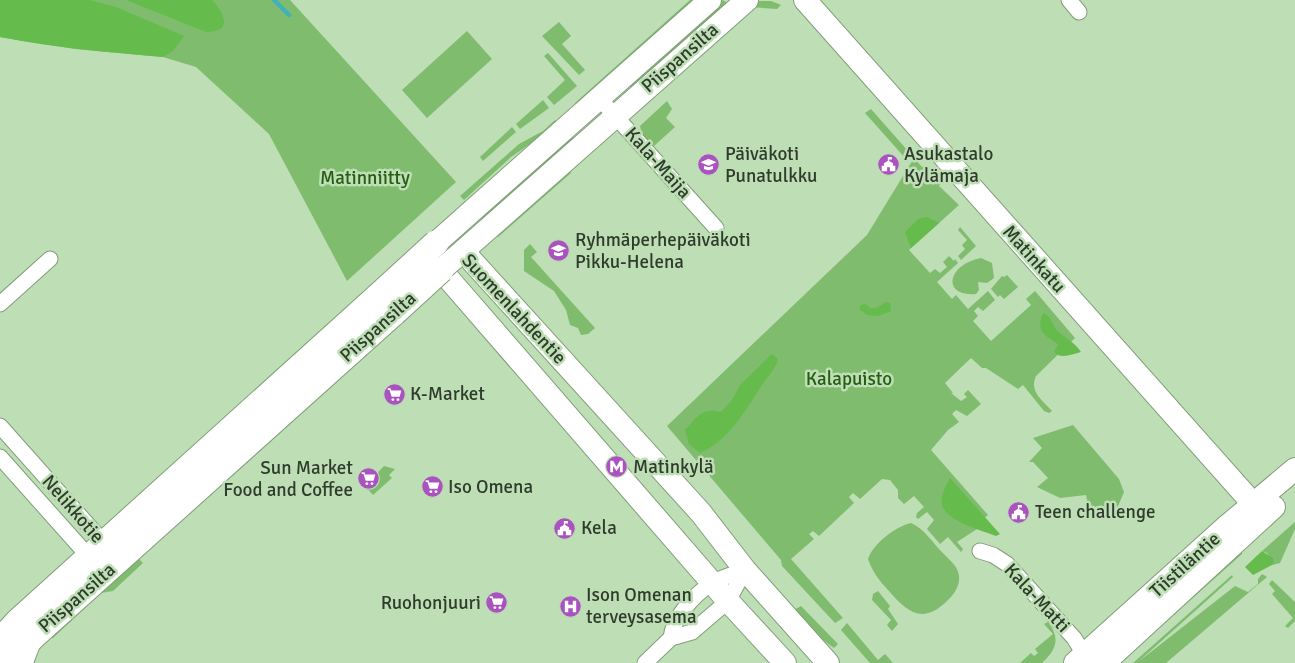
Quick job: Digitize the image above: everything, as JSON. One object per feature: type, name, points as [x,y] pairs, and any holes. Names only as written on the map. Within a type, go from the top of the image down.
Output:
[{"type":"main road","name":"Piispansilta","points":[[0,654],[8,632],[102,556],[386,304],[436,243],[710,0]]},
{"type":"main road","name":"Piispansilta","points":[[386,304],[441,270],[615,114],[747,0]]},
{"type":"main road","name":"Matinkatu","points":[[805,0],[1259,510]]},
{"type":"main road","name":"Suomenlahdentie","points":[[785,663],[712,583],[441,270],[436,243],[463,251],[701,513],[745,570],[828,663]]},
{"type":"main road","name":"Tiistiläntie","points":[[1089,661],[1259,510],[1295,469]]},
{"type":"main road","name":"Tiistiläntie","points":[[1259,510],[1295,487]]},
{"type":"main road","name":"Piispansilta","points":[[20,663],[28,642],[102,556]]},
{"type":"street","points":[[1069,0],[1079,12]]},
{"type":"street","name":"Kala-Maija","points":[[599,98],[716,228]]},
{"type":"street","points":[[0,304],[50,259]]},
{"type":"street","name":"Nelikkotie","points":[[0,426],[102,556]]},
{"type":"street","name":"Nelikkotie","points":[[0,457],[102,556]]},
{"type":"street","name":"Kala-Matti","points":[[980,551],[993,555],[1007,564],[1074,638],[1089,661]]},
{"type":"street","points":[[671,638],[672,626],[678,615],[712,583],[745,570]]},
{"type":"street","points":[[645,663],[671,638],[692,632],[728,600],[745,570]]},
{"type":"green space","name":"Matinniitty","points":[[0,0],[290,0],[456,182],[347,281],[269,134],[196,67],[163,57],[75,49],[0,37]]},
{"type":"green space","points":[[0,0],[89,0],[116,7],[184,36],[173,51],[163,57],[20,41],[0,37]]},
{"type":"green space","points":[[126,0],[212,0],[223,16],[223,26],[215,31],[206,32]]},
{"type":"green space","points":[[690,0],[698,0],[579,107],[575,103]]},
{"type":"green space","points":[[723,0],[731,6],[633,87],[629,87],[628,84]]},
{"type":"green space","points":[[759,1],[771,1],[781,5],[777,9],[749,7]]},
{"type":"green space","points":[[559,22],[571,36],[562,44],[585,70],[579,75],[542,36]]},
{"type":"green space","points":[[467,31],[492,59],[427,118],[402,90]]},
{"type":"green space","points":[[548,53],[577,86],[554,105],[547,97],[565,80],[544,56]]},
{"type":"green space","points":[[543,100],[549,108],[520,129],[516,124]]},
{"type":"green space","points":[[667,101],[672,109],[666,118],[675,127],[654,146],[643,138],[640,126]]},
{"type":"green space","points":[[871,109],[908,151],[906,159],[865,113]]},
{"type":"green space","points":[[555,120],[559,124],[511,157],[464,200],[460,196],[519,144],[543,131]]},
{"type":"green space","points":[[512,127],[516,132],[483,161],[480,157]]},
{"type":"green space","points":[[571,136],[574,140],[483,221],[480,217]]},
{"type":"green space","name":"Kalapuisto","points":[[914,158],[922,167],[924,165],[940,184],[939,186],[959,205],[909,250],[930,273],[935,269],[940,273],[947,267],[943,262],[949,256],[954,261],[955,259],[958,263],[937,282],[952,299],[956,295],[968,309],[988,291],[995,300],[983,311],[978,307],[974,311],[978,316],[973,321],[991,341],[1031,305],[1026,299],[1035,291],[1075,338],[1036,376],[1034,382],[1035,391],[1052,411],[1049,413],[1044,411],[1023,385],[1018,389],[986,368],[982,368],[971,358],[945,383],[953,393],[951,393],[961,401],[967,397],[964,394],[968,390],[981,404],[967,416],[956,410],[952,414],[959,422],[948,430],[931,450],[988,515],[974,527],[977,529],[957,542],[963,549],[961,552],[948,537],[940,544],[927,529],[934,520],[927,512],[918,519],[916,517],[917,513],[924,507],[914,496],[904,504],[898,498],[898,490],[890,480],[882,479],[860,499],[853,493],[849,497],[854,503],[819,536],[813,531],[809,534],[814,539],[791,559],[843,618],[835,623],[782,566],[781,560],[667,426],[867,235]]},
{"type":"green space","points":[[567,168],[571,173],[498,237],[494,233]]},
{"type":"green space","points":[[927,217],[939,223],[911,248],[905,232],[918,219]]},
{"type":"green space","points":[[960,227],[976,246],[961,260],[958,256],[965,249],[962,245],[967,240],[958,230]]},
{"type":"green space","points":[[530,244],[537,252],[531,257],[595,328],[588,334],[581,335],[578,328],[570,325],[566,310],[554,291],[524,271],[524,250]]},
{"type":"green space","points":[[981,258],[992,263],[994,278],[987,283],[978,282],[979,290],[976,294],[965,294],[958,291],[953,286],[955,273],[969,262]]},
{"type":"green space","points":[[1007,275],[1018,287],[1004,299],[1000,295],[998,297],[991,289],[1002,276]]},
{"type":"green space","points":[[886,302],[890,303],[891,311],[878,316],[867,315],[859,309],[861,305],[866,304],[870,308],[876,308]]},
{"type":"green space","points":[[1043,313],[1049,317],[1055,328],[1081,352],[1060,356],[1054,352],[1058,344],[1042,332],[1040,324]]},
{"type":"green space","points":[[772,354],[778,359],[775,366],[728,433],[710,448],[700,453],[689,444],[685,430],[693,421],[705,412],[721,412],[732,400],[740,385]]},
{"type":"green space","points":[[1073,425],[1119,479],[1124,492],[1118,506],[1091,520],[1086,495],[1060,498],[1037,487],[1048,478],[1033,462],[1029,462],[1042,448],[1033,438]]},
{"type":"green space","points":[[384,466],[395,469],[389,475],[392,478],[373,495],[365,486]]},
{"type":"green space","points":[[950,478],[1000,534],[996,536],[971,527],[946,512],[942,505],[942,497]]},
{"type":"green space","points":[[1295,522],[1295,529],[1280,563],[1272,565],[1274,563],[1267,553],[1262,551]]},
{"type":"green space","points":[[911,523],[923,531],[951,561],[959,576],[958,586],[950,598],[939,608],[923,614],[909,610],[895,598],[876,576],[868,559],[875,547],[886,536]]},
{"type":"green space","points":[[1242,550],[1242,554],[1130,654]]},
{"type":"green space","points":[[1262,551],[1273,558],[1274,564],[1253,575],[1245,567]]},
{"type":"green space","points":[[136,556],[143,563],[113,591],[101,593],[53,638],[50,638]]},
{"type":"green space","points":[[1262,574],[1267,577],[1166,663],[1133,663],[1232,575],[1233,577],[1138,662],[1235,586],[1248,592],[1258,584],[1258,579]]},
{"type":"green space","points":[[1272,580],[1295,602],[1295,621],[1288,628],[1285,626],[1293,618],[1272,594],[1275,591],[1269,584]]},
{"type":"green space","points":[[878,591],[890,606],[888,609],[898,624],[892,631],[887,625],[891,620],[872,600],[873,594]]},
{"type":"green space","points":[[801,606],[838,644],[834,648],[811,631],[792,611]]},
{"type":"green space","points":[[1048,622],[1056,639],[1051,654],[1042,663],[1020,663],[1031,653],[1034,656],[1038,653],[1035,649],[1053,634],[1044,624]]},
{"type":"green space","points":[[847,623],[878,660],[885,654],[893,663],[870,663],[841,630]]},
{"type":"waterway","points":[[274,0],[289,15]]},
{"type":"place","name":"Päiväkoti Punatulkku","points":[[709,165]]},
{"type":"place","name":"Asukastalo Kylämaja","points":[[888,165]]},
{"type":"place","name":"Ryhmäperhepäiväkoti Pikku-Helena","points":[[559,251]]},
{"type":"place","name":"K-Market","points":[[394,394]]},
{"type":"place","name":"Matinkylä","points":[[617,467]]},
{"type":"place","name":"Sun Market Food and Coffee","points":[[369,479]]},
{"type":"place","name":"Iso Omena","points":[[432,487]]},
{"type":"place","name":"Teen challenge","points":[[1019,512]]},
{"type":"place","name":"Kela","points":[[565,528]]},
{"type":"place","name":"Ruohonjuuri","points":[[497,603]]},
{"type":"place","name":"Ison Omenan terveysasema","points":[[570,606]]}]
